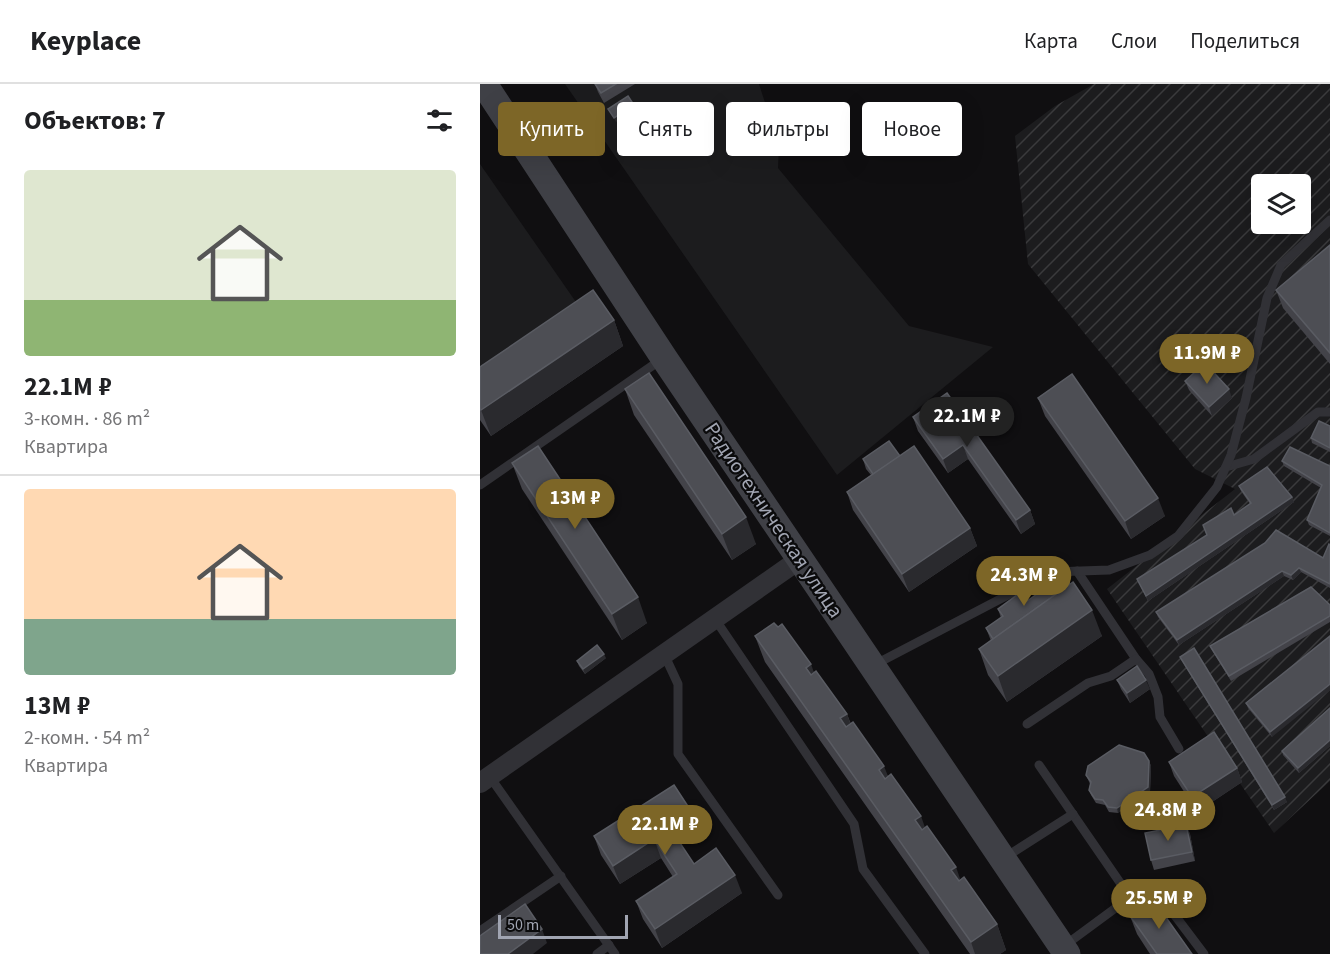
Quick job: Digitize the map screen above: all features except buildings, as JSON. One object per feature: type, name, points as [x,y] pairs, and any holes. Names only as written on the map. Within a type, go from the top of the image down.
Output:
[{"type":"street","name":"Радиотехническая улица","points":[[484,84],[664,358],[1064,951]]},
{"type":"street","points":[[485,780],[800,559]]},
{"type":"lane","points":[[872,666],[1052,572],[1109,570],[1150,555],[1178,536],[1217,487],[1226,467],[1246,398],[1267,298],[1281,265],[1330,220]]},
{"type":"lane","points":[[480,485],[664,358]]},
{"type":"lane","points":[[1226,467],[1254,459],[1318,412],[1330,412]]},
{"type":"lane","points":[[1077,571],[1136,659],[1149,674],[1158,697],[1160,717],[1179,749]]},
{"type":"lane","points":[[715,619],[854,824],[864,869],[925,954]]},
{"type":"lane","points":[[664,654],[678,684],[678,754],[778,895]]},
{"type":"lane","points":[[1027,724],[1088,683],[1111,676],[1136,659]]},
{"type":"lane","points":[[1039,765],[1121,884],[1121,904]]},
{"type":"lane","points":[[485,780],[561,876],[615,954]]},
{"type":"lane","points":[[1003,860],[1073,814]]},
{"type":"lane","points":[[480,931],[561,876]]},
{"type":"lane","points":[[1064,951],[1121,904],[1164,901],[1204,954]]},
{"type":"lane","points":[[597,954],[609,945]]},
{"type":"shaded area","points":[[565,84],[759,84],[765,102],[726,102],[726,156],[779,156],[778,168],[909,326],[993,347],[837,475],[605,142],[605,102],[578,102]]},
{"type":"shaded area","points":[[1094,84],[1330,84],[1330,781],[1274,833],[1107,589],[1235,489],[1195,469],[1028,264],[1015,136],[1055,106]]},
{"type":"shaded area","points":[[480,164],[585,315],[480,386]]}]
